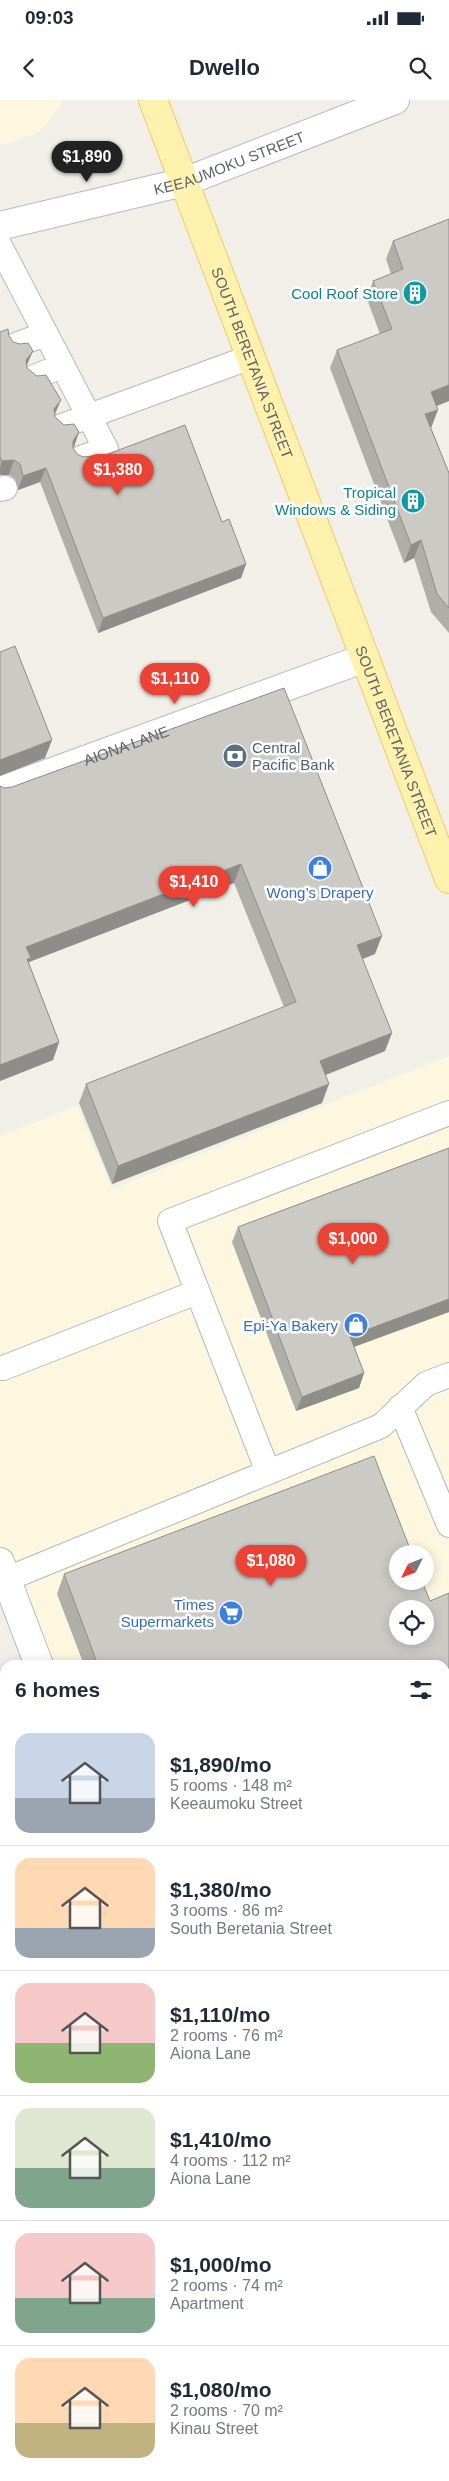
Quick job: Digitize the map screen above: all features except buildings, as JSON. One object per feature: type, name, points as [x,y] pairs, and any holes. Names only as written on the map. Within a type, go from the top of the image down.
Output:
[{"type":"main road","name":"SOUTH BERETANIA STREET","points":[[153,100],[449,879]]},
{"type":"main road","name":"KEEAUMOKU STREET","points":[[0,226],[184,182],[395,100]]},
{"type":"main road","name":"AIONA LANE","points":[[0,791],[365,658]]},
{"type":"main road","points":[[3,1570],[37,1660]]},
{"type":"lane","points":[[0,246],[106,449],[80,458]]},
{"type":"lane","points":[[16,345],[45,334]]},
{"type":"lane","points":[[62,426],[251,356]]},
{"type":"lane","points":[[34,377],[62,366]]},
{"type":"lane","points":[[268,1472],[170,1221],[449,1113]]},
{"type":"lane","points":[[3,1368],[197,1292]]},
{"type":"lane","points":[[3,1570],[72,1553],[381,1426],[426,1384],[449,1375]]},
{"type":"lane","points":[[400,1407],[449,1526]]},
{"type":"shaded area","points":[[0,100],[63,100],[47,124],[36,134],[0,146]]},
{"type":"shaded area","points":[[449,1056],[449,1660],[36,1660],[0,1566],[0,1136],[77,1106],[112,1189]]},
{"type":"place","name":"Cool Roof Store","points":[[415,293]]},
{"type":"place","name":"Tropical Windows & Siding","points":[[413,501]]},
{"type":"place","name":"Central Pacific Bank","points":[[235,756]]},
{"type":"place","name":"Wong’s Drapery","points":[[320,868]]},
{"type":"place","name":"Epi-Ya Bakery","points":[[356,1325]]},
{"type":"place","name":"Times Supermarkets","points":[[231,1613]]}]
